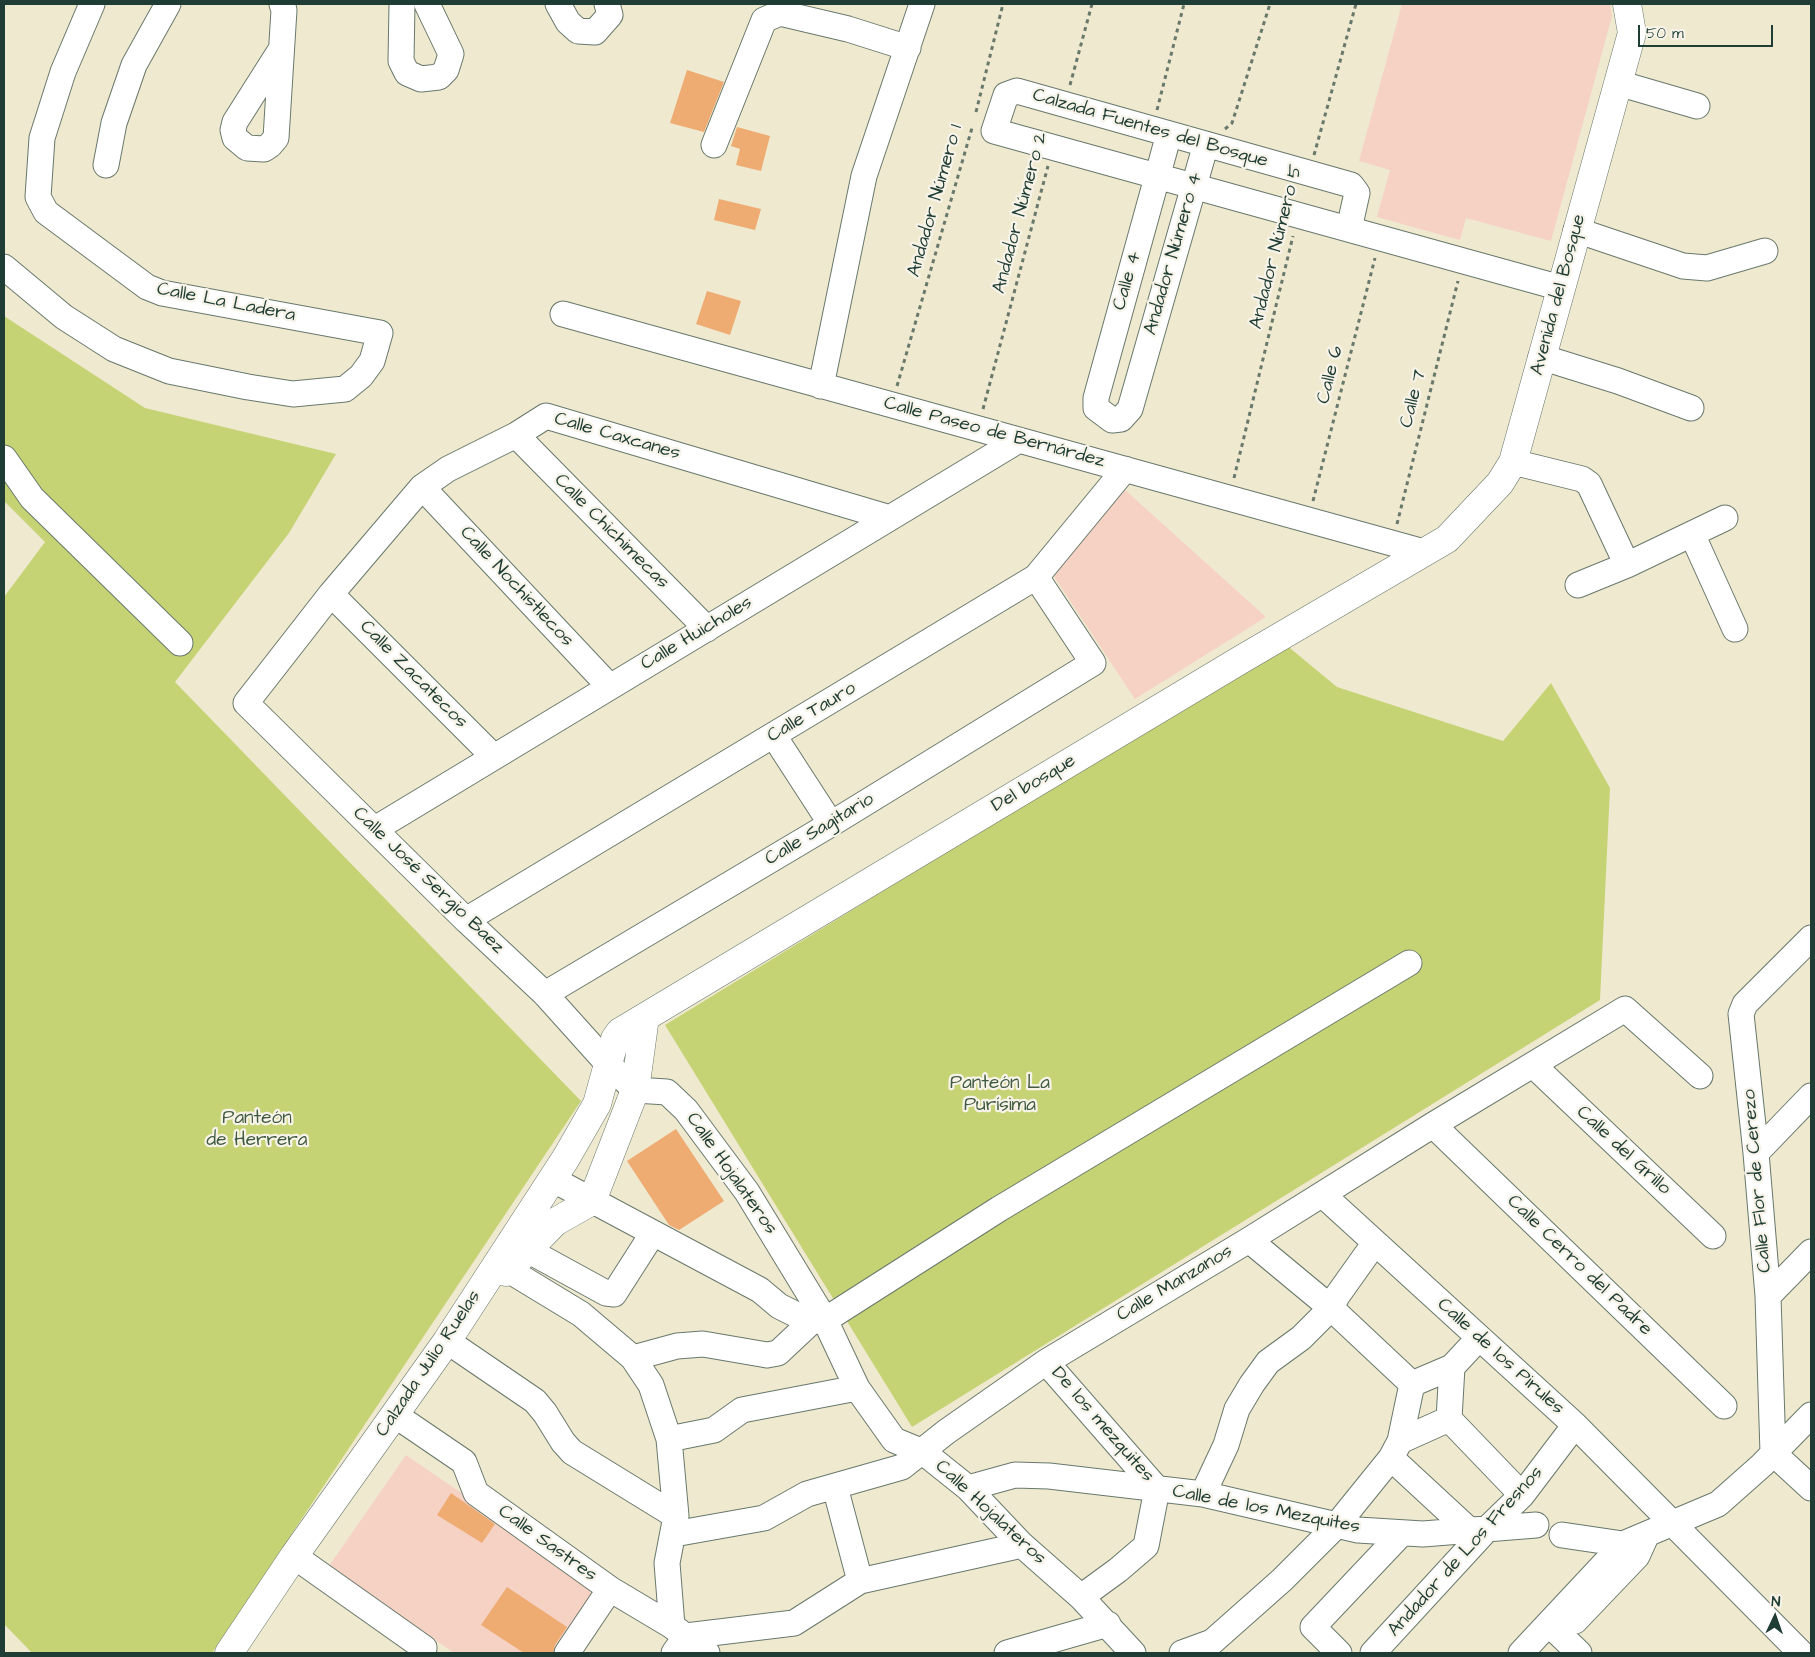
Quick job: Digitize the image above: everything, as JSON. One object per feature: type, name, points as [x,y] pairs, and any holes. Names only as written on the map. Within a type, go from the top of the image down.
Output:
[{"type":"main road","name":"Avenida del Bosque","points":[[1424,552],[1447,539],[1500,483],[1513,462],[1632,33],[1627,4]]},
{"type":"main road","name":"Del bosque","points":[[607,1063],[615,1039],[620,1032],[1424,552]]},
{"type":"main road","points":[[592,1201],[635,1090],[645,1018]]},
{"type":"main road","name":"Calzada Julio Ruelas","points":[[229,1653],[452,1344],[511,1256],[552,1179],[597,1104],[607,1063]]},
{"type":"main road","name":"Calzada Julio Ruelas","points":[[511,1256],[555,1222],[592,1201]]},
{"type":"main road","name":"Calzada Julio Ruelas","points":[[242,1653],[298,1559]]},
{"type":"street","name":"Calle La Ladera","points":[[4,267],[64,316],[114,349],[169,371],[293,394],[345,388],[361,376],[372,361],[380,333],[162,293],[147,287],[46,212],[38,197],[42,138],[63,72],[92,4]]},
{"type":"street","points":[[106,165],[114,123],[134,65],[168,4]]},
{"type":"street","points":[[280,51],[235,122],[233,130],[235,138],[247,148],[264,149],[276,138],[280,51],[282,4]]},
{"type":"street","points":[[402,4],[401,61],[406,73],[421,79],[439,77],[446,70],[451,54],[428,4]]},
{"type":"street","points":[[558,4],[568,22],[578,31],[595,32],[610,15],[607,4]]},
{"type":"street","points":[[822,386],[864,176],[922,4]]},
{"type":"street","points":[[714,145],[764,20],[780,12],[848,29],[908,48]]},
{"type":"street","points":[[1618,82],[1697,106]]},
{"type":"street","name":"Calzada Fuentes del Bosque","points":[[1349,229],[1357,193],[1351,185],[1016,91],[1006,95],[994,130],[1053,147],[1561,288]]},
{"type":"street","name":"Calle 4","points":[[1112,420],[1096,408],[1096,398],[1158,176],[1161,132]]},
{"type":"street","name":"Andador Número 4","points":[[1112,420],[1121,419],[1130,409],[1206,144]]},
{"type":"street","points":[[1576,230],[1683,266],[1707,268],[1765,251]]},
{"type":"street","name":"Calle Paseo de Bernárdez","points":[[563,314],[1424,552]]},
{"type":"street","points":[[1541,357],[1618,381],[1691,408]]},
{"type":"street","name":"Calle Caxcanes","points":[[246,703],[331,594],[422,487],[448,469],[516,435],[546,416],[890,518]]},
{"type":"street","name":"Calle Chichimecas","points":[[516,435],[707,628]]},
{"type":"street","name":"Calle Huicholes","points":[[375,829],[1019,440]]},
{"type":"street","points":[[4,458],[32,498],[180,644]]},
{"type":"street","points":[[1513,462],[1582,479],[1588,484],[1627,565]]},
{"type":"street","name":"Calle Tauro","points":[[466,920],[1036,577],[1126,469]]},
{"type":"street","name":"Calle Nochistlecos","points":[[422,487],[610,687]]},
{"type":"street","points":[[1578,585],[1627,565],[1725,518]]},
{"type":"street","points":[[1692,534],[1735,629]]},
{"type":"street","name":"Calle Sagitario","points":[[545,994],[831,824],[1092,662],[1036,577]]},
{"type":"street","name":"Calle Zacatecos","points":[[331,594],[494,757]]},
{"type":"street","name":"Calle José Sergio Baez","points":[[246,703],[466,920],[545,994],[607,1063]]},
{"type":"street","points":[[774,736],[831,824]]},
{"type":"street","name":"Calle Flor de Cerezo","points":[[1773,1453],[1768,1296],[1756,1153],[1741,1014],[1745,1004],[1811,938]]},
{"type":"street","points":[[633,1358],[677,1346],[703,1344],[767,1355],[778,1353],[818,1321],[998,1209],[1409,963]]},
{"type":"street","name":"Calle Manzanos","points":[[675,1525],[764,1518],[807,1494],[835,1488],[902,1467],[946,1432],[1046,1362],[1625,1010],[1700,1076]]},
{"type":"street","points":[[607,1063],[635,1090]]},
{"type":"street","name":"Calle del Grillo","points":[[1532,1065],[1713,1236]]},
{"type":"street","name":"Calle Hojalateros","points":[[635,1090],[667,1092],[686,1110],[747,1192],[790,1261],[818,1321],[857,1388],[894,1440],[923,1452],[968,1488],[1022,1545],[1081,1597],[1133,1653]]},
{"type":"street","points":[[1756,1153],[1811,1096]]},
{"type":"street","name":"Calle Cerro del Padre","points":[[1433,1125],[1724,1406]]},
{"type":"street","points":[[552,1179],[760,1290],[779,1306],[818,1321]]},
{"type":"street","name":"Calle de los Pirules","points":[[1323,1195],[1374,1244],[1575,1425],[1674,1524],[1794,1650]]},
{"type":"street","points":[[511,1256],[606,1294],[614,1294],[653,1233]]},
{"type":"street","points":[[1249,1240],[1331,1308],[1412,1384]]},
{"type":"street","points":[[1202,1494],[1226,1445],[1237,1409],[1252,1384],[1268,1362],[1301,1338],[1331,1308],[1337,1296],[1374,1244]]},
{"type":"street","points":[[1768,1296],[1811,1252]]},
{"type":"street","points":[[511,1256],[633,1358],[652,1385],[670,1440],[675,1525],[668,1563],[678,1639],[794,1623],[860,1581],[1022,1545]]},
{"type":"street","points":[[760,1290],[790,1261]]},
{"type":"street","points":[[1412,1384],[1452,1367],[1479,1338]]},
{"type":"street","points":[[452,1344],[535,1401],[546,1413],[562,1442],[572,1452],[675,1525]]},
{"type":"street","name":"De los mezquites","points":[[1046,1362],[1157,1489]]},
{"type":"street","points":[[1452,1367],[1449,1419],[1522,1495]]},
{"type":"street","points":[[1396,1450],[1412,1384]]},
{"type":"street","points":[[670,1440],[714,1430],[742,1410],[857,1388]]},
{"type":"street","points":[[1521,1653],[1551,1638],[1630,1550],[1647,1534],[1718,1504],[1811,1415]]},
{"type":"street","name":"Calle Sastres","points":[[399,1418],[464,1462],[476,1493],[678,1639],[707,1653]]},
{"type":"street","points":[[1182,1653],[1210,1648],[1336,1526],[1396,1450],[1449,1419]]},
{"type":"street","name":"Andador de Los Fresnos","points":[[1373,1653],[1478,1530],[1522,1495],[1575,1425]]},
{"type":"street","points":[[1396,1450],[1478,1530]]},
{"type":"street","points":[[1773,1453],[1811,1488]]},
{"type":"street","name":"Calle de los Mezquites","points":[[968,1488],[1015,1475],[1049,1476],[1202,1494],[1336,1526],[1401,1534],[1536,1525]]},
{"type":"street","points":[[835,1488],[860,1581]]},
{"type":"street","points":[[1081,1597],[1118,1570],[1146,1546],[1157,1489]]},
{"type":"street","points":[[1339,1653],[1313,1627],[1401,1534]]},
{"type":"street","points":[[1562,1535],[1630,1550]]},
{"type":"street","points":[[298,1559],[423,1651]]},
{"type":"street","points":[[567,1653],[610,1589]]},
{"type":"street","points":[[1007,1653],[1108,1624]]},
{"type":"street","points":[[1551,1638],[1579,1653]]},
{"type":"path","name":"Andador Número 1","points":[[975,115],[1003,4]]},
{"type":"path","points":[[1064,105],[1092,4]]},
{"type":"path","points":[[1161,132],[1184,4]]},
{"type":"path","points":[[1206,144],[1232,123],[1270,4]]},
{"type":"path","name":"Andador Número 5","points":[[1309,173],[1356,4]]},
{"type":"path","name":"Andador Número 1","points":[[891,405],[973,123]]},
{"type":"path","name":"Andador Número 2","points":[[977,429],[1053,147]]},
{"type":"path","name":"Andador Número 5","points":[[1229,498],[1298,215]]},
{"type":"path","name":"Calle 6","points":[[1309,520],[1380,238]]},
{"type":"path","name":"Calle 7","points":[[1392,543],[1463,261]]},
{"type":"shaded area","points":[[1402,4],[1610,4],[1612,16],[1551,241],[1466,218],[1460,240],[1377,217],[1390,170],[1359,161]]},
{"type":"shaded area","points":[[1124,489],[1266,617],[1135,699],[1051,572]]},
{"type":"shaded area","points":[[406,1455],[603,1590],[560,1653],[454,1653],[329,1566]]},
{"type":"green space","name":"Panteón de Herrera","points":[[4,316],[145,408],[336,454],[289,533],[175,682],[581,1101],[212,1653],[32,1653],[4,1624],[4,597],[45,542],[4,501]]},
{"type":"green space","name":"Panteón La Purísima","points":[[1285,644],[1337,687],[1503,741],[1551,683],[1610,788],[1600,1000],[912,1427],[665,1025]]},
{"type":"building","points":[[687,70],[724,82],[704,132],[670,123]]},
{"type":"building","points":[[737,127],[770,136],[761,171],[736,165],[740,149],[731,146]]},
{"type":"building","points":[[719,199],[761,209],[755,230],[714,220]]},
{"type":"building","points":[[707,291],[741,301],[730,335],[696,324]]},
{"type":"building","points":[[676,1129],[724,1201],[679,1230],[669,1225],[627,1161]]},
{"type":"building","points":[[451,1493],[495,1524],[482,1543],[437,1515]]},
{"type":"building","points":[[507,1587],[567,1627],[555,1645],[553,1653],[524,1653],[481,1625]]}]
